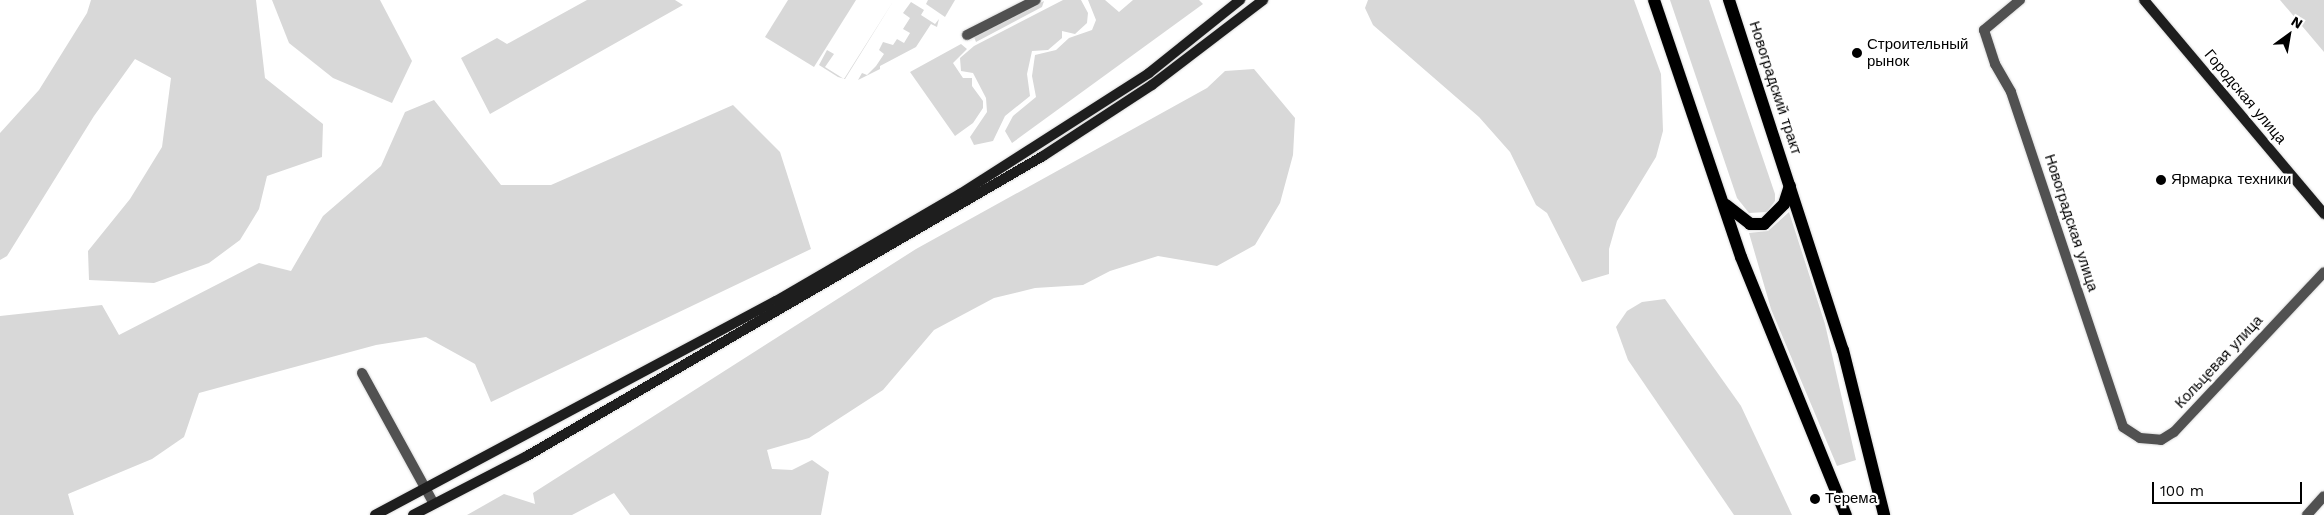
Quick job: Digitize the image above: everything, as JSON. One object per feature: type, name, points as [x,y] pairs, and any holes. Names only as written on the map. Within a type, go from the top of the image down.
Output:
[{"type":"main road","points":[[375,515],[424,487],[768,306],[960,194],[1149,74],[1240,0]]},
{"type":"main road","points":[[413,515],[527,456],[1043,156],[1152,85],[1263,0]]},
{"type":"main road","points":[[1654,0],[1722,201],[1846,515]]},
{"type":"main road","name":"Новоградский тракт","points":[[1729,0],[1843,350],[1884,515]]},
{"type":"main road","name":"Городская улица","points":[[2144,0],[2324,214]]},
{"type":"main road","points":[[1722,201],[1737,216],[1750,224],[1764,224],[1784,204],[1790,186]]},
{"type":"street","points":[[967,35],[986,23],[1036,0]]},
{"type":"street","name":"Новоградская улица","points":[[2020,0],[1984,30],[1995,64],[2012,92],[2123,428]]},
{"type":"street","name":"Кольцевая улица","points":[[2123,428],[2140,438],[2161,440],[2174,432],[2324,272]]},
{"type":"street","points":[[362,373],[434,504]]},
{"type":"street","points":[[2307,515],[2324,496]]},
{"type":"shaded area","points":[[91,0],[256,0],[265,78],[323,124],[322,157],[267,176],[259,209],[240,240],[209,263],[154,283],[89,280],[88,251],[130,199],[162,147],[171,78],[135,59],[94,116],[7,256],[0,260],[0,133],[39,90],[87,13]]},
{"type":"shaded area","points":[[272,0],[380,0],[412,61],[392,103],[333,78],[289,43]]},
{"type":"shaded area","points":[[587,0],[675,0],[683,5],[490,114],[461,58],[497,38],[507,44]]},
{"type":"shaded area","points":[[788,0],[856,0],[814,67],[765,37]]},
{"type":"shaded area","points":[[894,0],[845,79],[844,79]]},
{"type":"shaded area","points":[[928,0],[955,0],[945,17],[926,4]]},
{"type":"shaded area","points":[[1063,0],[1081,0],[1088,13],[1087,23],[1075,34],[1062,31],[1062,38],[1048,50],[1032,51],[1027,74],[1030,96],[1005,116],[993,141],[974,145],[970,137],[987,112],[986,98],[973,73],[961,71],[960,58],[974,46]]},
{"type":"shaded area","points":[[1088,0],[1105,0],[1119,12],[1133,0],[1199,0],[1203,4],[1012,143],[1005,131],[1013,116],[1036,97],[1032,76],[1035,55],[1056,50],[1069,38],[1092,30],[1096,20]]},
{"type":"shaded area","points":[[1368,0],[1634,0],[1661,74],[1663,131],[1656,157],[1617,221],[1609,249],[1609,274],[1582,282],[1547,213],[1536,205],[1510,152],[1479,117],[1373,25],[1365,8]]},
{"type":"shaded area","points":[[1670,0],[1709,0],[1775,194],[1775,201],[1767,212],[1749,213],[1737,198]]},
{"type":"shaded area","points":[[2280,0],[2324,0],[2324,52]]},
{"type":"shaded area","points":[[1044,1],[1042,7],[976,42],[974,37]]},
{"type":"shaded area","points":[[911,2],[924,10],[921,15],[935,24],[939,19],[937,27],[931,24],[916,47],[880,66],[880,69],[858,80],[862,73],[867,75],[876,66],[884,54],[879,50],[883,42],[893,45],[897,39],[904,43],[910,33],[903,29],[910,18],[903,13]]},
{"type":"shaded area","points":[[961,44],[967,49],[953,63],[963,78],[972,78],[972,86],[983,101],[983,108],[973,123],[955,136],[910,72]]},
{"type":"shaded area","points":[[827,50],[834,54],[825,67],[843,78],[838,77],[819,65]]},
{"type":"shaded area","points":[[1254,69],[1295,118],[1293,155],[1280,203],[1255,245],[1217,266],[1158,256],[1110,271],[1083,285],[1035,288],[994,298],[934,330],[883,390],[809,438],[767,450],[772,469],[792,470],[812,460],[829,472],[821,515],[630,515],[614,493],[572,515],[467,515],[504,494],[535,504],[533,493],[916,249],[1207,88],[1225,71]]},
{"type":"shaded area","points":[[434,100],[501,185],[551,185],[733,105],[780,152],[811,249],[491,402],[475,364],[426,337],[376,345],[199,393],[184,437],[152,459],[68,494],[74,515],[0,515],[0,316],[102,305],[119,335],[259,263],[291,271],[323,216],[381,166],[405,112]]},
{"type":"shaded area","points":[[1789,212],[1825,324],[1856,460],[1837,466],[1771,309],[1749,233],[1768,231]]},
{"type":"shaded area","points":[[1665,299],[1741,406],[1792,515],[1734,515],[1628,360],[1616,327],[1627,311],[1642,302]]},
{"type":"place","name":"Строительный рынок","points":[[1857,53]]},
{"type":"place","name":"Ярмарка техники","points":[[2161,180]]},
{"type":"place","name":"Терема","points":[[1815,499]]}]
